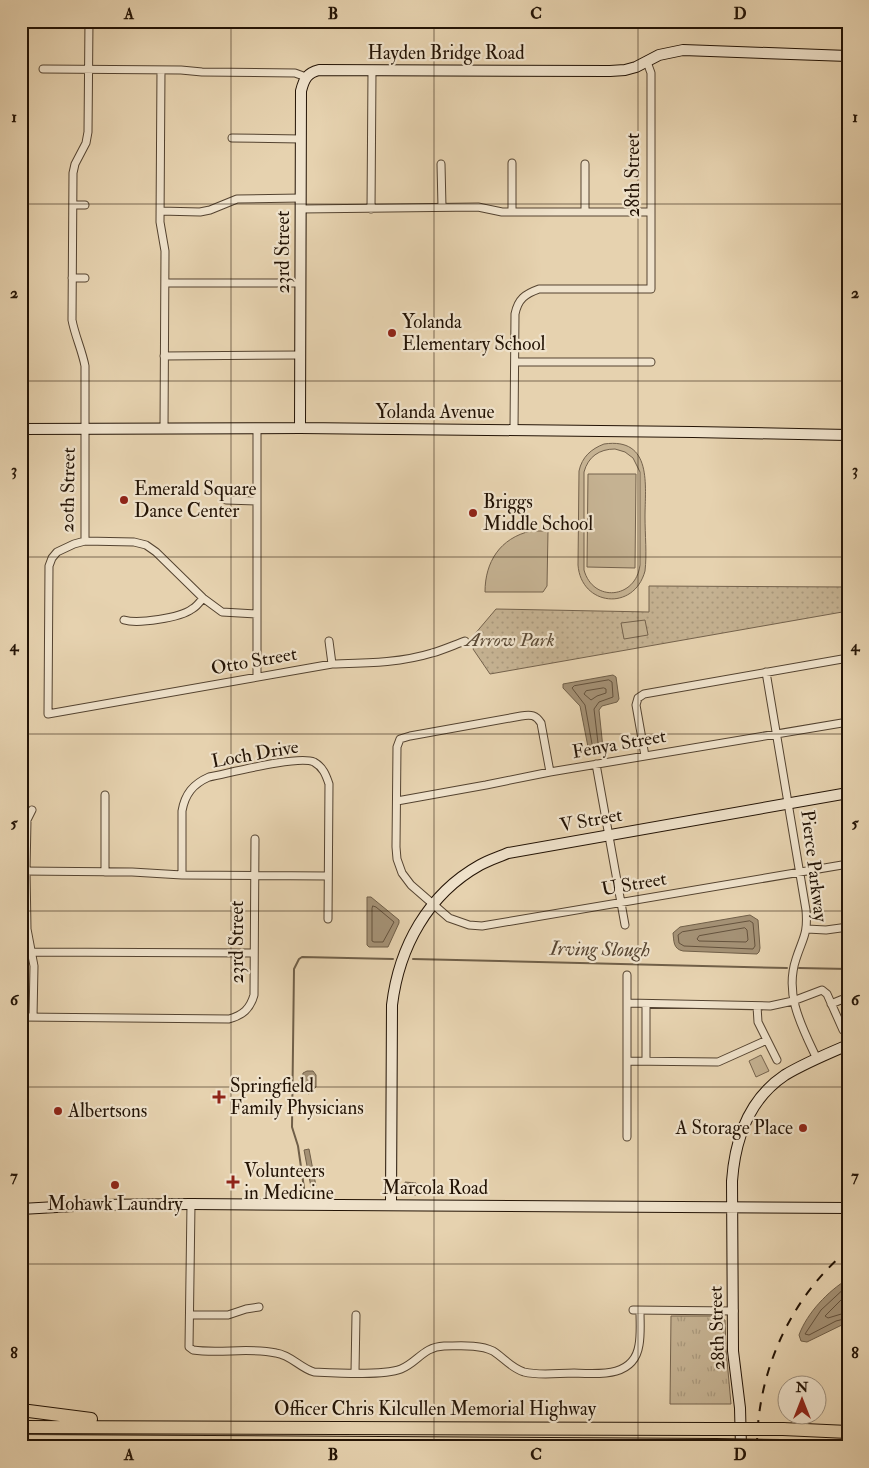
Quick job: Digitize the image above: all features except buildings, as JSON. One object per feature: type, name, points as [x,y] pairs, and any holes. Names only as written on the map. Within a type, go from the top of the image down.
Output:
[{"type":"highway","points":[[21,1410],[68,1417],[176,1427]]},
{"type":"highway","name":"Officer Chris Kilcullen Memorial Highway","points":[[21,1426],[715,1429],[848,1432]]},
{"type":"highway","name":"Officer Chris Kilcullen Memorial Highway","points":[[21,1441],[836,1447]]},
{"type":"highway","points":[[152,1447],[221,1443]]},
{"type":"street","name":"20th Street","points":[[48,714],[49,566],[57,552],[85,541],[85,366],[83,354],[74,334],[72,320],[72,205],[73,173],[75,164],[86,143],[88,132],[88,21]]},
{"type":"street","name":"Hayden Bridge Road","points":[[43,69],[295,73],[306,77],[311,72],[319,70],[626,70],[668,52],[682,50],[848,56]]},
{"type":"street","name":"28th Street","points":[[515,362],[516,305],[520,298],[529,292],[539,289],[651,289],[651,73],[647,62]]},
{"type":"street","points":[[161,70],[160,211],[165,251],[164,429]]},
{"type":"street","points":[[371,209],[372,71]]},
{"type":"street","name":"23rd Street","points":[[300,428],[301,91],[306,77]]},
{"type":"street","points":[[232,138],[301,139]]},
{"type":"street","points":[[512,163],[512,212]]},
{"type":"street","points":[[441,164],[442,206]]},
{"type":"street","points":[[585,164],[585,212]]},
{"type":"street","points":[[160,211],[200,212],[237,199],[371,209],[442,206],[478,207],[502,212],[650,212]]},
{"type":"street","points":[[72,205],[85,205]]},
{"type":"street","points":[[72,278],[86,278]]},
{"type":"street","points":[[165,283],[300,283]]},
{"type":"street","points":[[164,356],[300,355]]},
{"type":"street","points":[[514,430],[515,362],[651,362]]},
{"type":"street","name":"Yolanda Avenue","points":[[21,429],[300,428],[848,435]]},
{"type":"street","points":[[257,429],[257,677]]},
{"type":"street","points":[[226,500],[257,501]]},
{"type":"street","points":[[85,541],[134,542],[146,545],[156,552],[203,598],[222,612],[257,614]]},
{"type":"street","points":[[124,620],[137,622],[181,615],[192,610],[203,598]]},
{"type":"street","points":[[329,641],[332,664]]},
{"type":"street","name":"Otto Street","points":[[48,714],[332,664],[375,663],[414,657],[432,653],[465,641]]},
{"type":"street","points":[[645,756],[637,715],[636,702],[639,696],[848,658]]},
{"type":"street","name":"Pierce Parkway","points":[[766,672],[806,910],[807,929],[794,969],[793,1001],[799,1020],[817,1059]]},
{"type":"street","name":"U Street","points":[[550,772],[541,723],[534,715],[410,736],[400,740],[397,744],[396,847],[399,864],[404,876],[432,904],[453,920],[469,925],[482,926],[848,864]]},
{"type":"street","name":"Fenya Street","points":[[397,801],[486,786],[550,772],[848,722]]},
{"type":"street","name":"Loch Drive","points":[[182,875],[182,811],[189,790],[198,782],[209,777],[304,760],[319,766],[329,784],[328,919]]},
{"type":"street","points":[[596,764],[625,925]]},
{"type":"street","name":"V Street","points":[[394,1206],[392,1005],[398,974],[407,946],[422,917],[454,882],[482,864],[508,853],[848,793]]},
{"type":"street","points":[[105,795],[105,872]]},
{"type":"street","points":[[21,1017],[33,1017],[34,966],[27,929],[24,871],[27,820],[32,810]]},
{"type":"street","name":"23rd Street","points":[[33,1017],[229,1019],[244,1013],[254,995],[255,839]]},
{"type":"street","points":[[24,871],[328,876]]},
{"type":"street","points":[[807,929],[826,930],[848,927]]},
{"type":"street","points":[[31,952],[254,953]]},
{"type":"street","points":[[628,974],[628,1137]]},
{"type":"street","points":[[627,1004],[770,1006],[793,1001],[822,990],[827,994],[844,1030]]},
{"type":"street","points":[[831,1004],[848,997]]},
{"type":"street","points":[[646,1004],[646,1061]]},
{"type":"street","points":[[757,1006],[758,1022],[777,1060]]},
{"type":"street","points":[[627,1061],[718,1062],[767,1040]]},
{"type":"street","name":"28th Street","points":[[741,1447],[740,1408],[733,1351],[732,1207],[734,1156],[748,1117],[762,1096],[785,1076],[848,1045]]},
{"type":"street","points":[[191,1204],[189,1347],[193,1350],[275,1352],[289,1357],[301,1366],[314,1372],[355,1372],[394,1371],[409,1365],[429,1350],[442,1346],[484,1348],[517,1369],[526,1372],[595,1374],[614,1372],[630,1364],[636,1355],[639,1347],[636,1310],[734,1311]]},
{"type":"street","name":"Marcola Road","points":[[21,1209],[92,1205],[191,1204],[848,1208]]},
{"type":"street","points":[[190,1315],[228,1315],[259,1307]]},
{"type":"street","points":[[355,1372],[356,1315]]},
{"type":"green space","points":[[604,444],[620,444],[631,448],[639,456],[645,478],[645,571],[639,584],[630,593],[620,598],[608,599],[598,596],[588,589],[581,579],[578,565],[579,471],[585,458]],"holes":[[[609,449],[625,452],[633,458],[640,472],[640,565],[637,576],[631,585],[614,593],[596,588],[589,581],[584,570],[584,472],[588,462],[599,452]]]},
{"type":"green space","points":[[588,474],[636,474],[635,568],[587,567]]},
{"type":"green space","points":[[531,531],[548,531],[547,586],[543,592],[485,592],[488,571],[496,553],[511,539]]},
{"type":"green space","name":"Arrow Park","points":[[649,586],[848,587],[848,611],[490,674],[473,649],[476,642],[474,635],[496,609],[649,612]]},
{"type":"green space","points":[[645,620],[648,635],[624,639],[621,623]]},
{"type":"green space","points":[[761,1055],[769,1071],[756,1077],[749,1061]]},
{"type":"green space","points":[[671,1316],[720,1316],[725,1320],[731,1404],[670,1404]]},
{"type":"water","points":[[613,675],[616,677],[619,699],[617,702],[602,706],[599,710],[603,748],[589,752],[580,706],[563,688],[563,684]]},
{"type":"water","points":[[367,897],[371,897],[399,920],[388,947],[369,947],[367,945]]},
{"type":"water","points":[[750,915],[758,920],[760,948],[757,954],[683,951],[677,948],[675,944],[673,933],[680,927]]},
{"type":"water","points":[[313,1071],[316,1075],[316,1087],[309,1094],[303,1092],[302,1081],[303,1073]]},
{"type":"water","points":[[309,1149],[316,1186],[311,1187],[304,1150]]},
{"type":"water","points":[[405,1182],[416,1183],[416,1195],[405,1195]]},
{"type":"water","points":[[848,1279],[848,1322],[807,1342],[801,1341],[799,1335],[813,1311],[826,1296]]},
{"type":"waterway","points":[[305,1195],[298,1146],[292,1127],[294,969],[302,957],[393,959]]},
{"type":"waterway","name":"Irving Slough","points":[[413,959],[787,968]]},
{"type":"waterway","name":"Irving Slough","points":[[799,968],[848,969]]},
{"type":"railway","points":[[757,1447],[763,1391],[770,1364],[781,1338],[809,1290],[827,1269],[848,1250]]},
{"type":"place","name":"Yolanda Elementary School","points":[[392,333]]},
{"type":"place","name":"Emerald Square Dance Center","points":[[124,500]]},
{"type":"place","name":"Briggs Middle School","points":[[473,513]]},
{"type":"place","name":"Springfield Family Physicians","points":[[219,1097]]},
{"type":"place","name":"Albertsons","points":[[58,1111]]},
{"type":"place","name":"A Storage Place","points":[[803,1128]]},
{"type":"place","name":"Volunteers in Medicine","points":[[233,1182]]},
{"type":"place","name":"Mohawk Laundry","points":[[115,1185]]}]
